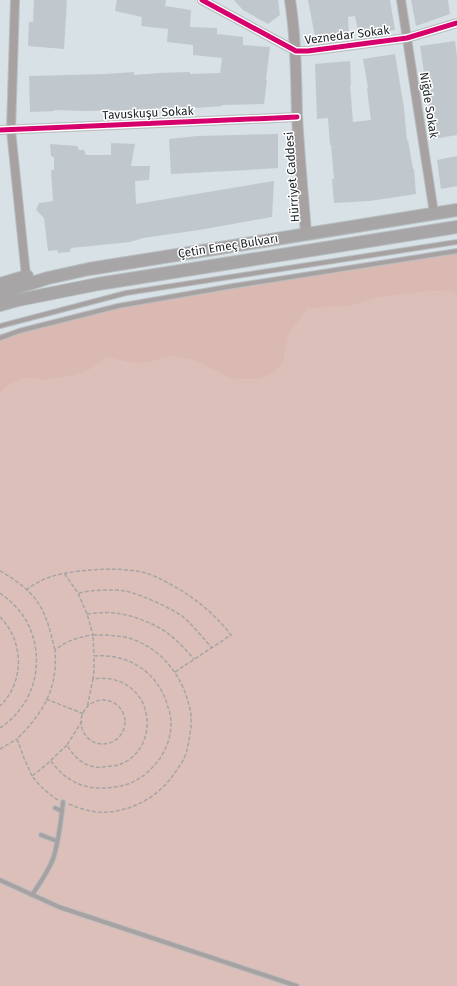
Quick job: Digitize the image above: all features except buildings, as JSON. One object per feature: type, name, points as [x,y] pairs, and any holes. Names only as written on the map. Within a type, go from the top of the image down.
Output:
[{"type":"main road","name":"Çetin Emeç Bulvarı","points":[[0,293],[48,278],[89,269],[457,210]]},
{"type":"main road","name":"Çetin Emeç Bulvarı","points":[[0,305],[98,284],[457,227]]},
{"type":"main road","name":"Çetin Emeç Bulvarı","points":[[0,284],[26,276],[48,278]]},
{"type":"main road","name":"Çetin Emeç Bulvarı","points":[[0,314],[62,291]]},
{"type":"street","points":[[15,0],[11,130],[26,276]]},
{"type":"street","name":"Veznedar Sokak","points":[[202,0],[296,51],[308,51],[407,38],[457,23]]},
{"type":"street","name":"Hürriyet Caddesi","points":[[290,0],[294,23],[296,51],[297,117],[306,234]]},
{"type":"street","name":"Niğde Sokak","points":[[401,0],[434,213]]},
{"type":"street","name":"Tavuskuşu Sokak","points":[[0,130],[297,117]]},
{"type":"lane","points":[[0,326],[126,293],[457,242]]},
{"type":"lane","points":[[0,338],[19,331],[118,306],[233,286],[457,251]]},
{"type":"lane","points":[[32,895],[46,874],[53,858],[63,802]]},
{"type":"lane","points":[[55,808],[62,811]]},
{"type":"lane","points":[[41,835],[57,841]]},
{"type":"lane","points":[[0,880],[59,907],[297,986]]},
{"type":"path","points":[[26,590],[55,574],[116,569],[142,572],[184,591],[212,613],[231,634],[175,672]]},
{"type":"path","points":[[0,571],[20,584],[39,604],[45,616],[55,650],[54,674],[51,690],[42,710],[33,723],[17,739],[0,749]]},
{"type":"path","points":[[64,573],[78,593],[87,614],[93,635],[94,670],[92,689],[87,708],[82,717],[83,731],[93,742],[99,744],[114,742],[123,731],[125,724],[125,717],[122,710],[117,705],[103,700],[96,702],[87,708]]},
{"type":"path","points":[[78,593],[104,590],[125,591],[146,598],[174,611],[183,617],[193,625],[212,648]]},
{"type":"path","points":[[0,593],[12,602],[22,614],[30,629],[35,645],[37,661],[35,678],[30,694],[21,708],[0,728]]},
{"type":"path","points":[[87,614],[116,613],[138,618],[169,634],[194,659]]},
{"type":"path","points":[[0,618],[11,632],[16,644],[18,657],[18,669],[15,682],[10,693],[0,706]]},
{"type":"path","points":[[17,739],[32,776],[48,793],[63,802],[87,810],[100,812],[114,811],[130,807],[146,800],[170,780],[180,766],[187,752],[192,718],[188,701],[182,684],[175,672],[161,656],[146,645],[129,638],[111,635],[93,635],[70,640],[55,650]]},
{"type":"path","points":[[51,761],[62,774],[82,786],[108,788],[134,782],[154,766],[162,756],[170,734],[171,722],[167,700],[161,689],[146,670],[124,659],[94,656]]},
{"type":"path","points":[[66,745],[82,762],[90,766],[111,766],[122,764],[131,758],[138,751],[146,737],[148,728],[147,720],[143,702],[139,695],[128,685],[113,679],[93,679]]},
{"type":"path","points":[[46,699],[84,714]]},
{"type":"path","points":[[32,776],[51,761],[66,745],[82,722]]},
{"type":"shaded area","points":[[457,251],[457,986],[0,986],[0,334]]},
{"type":"shaded area","points":[[457,251],[457,294],[447,291],[427,291],[379,297],[349,306],[307,308],[289,333],[283,362],[274,373],[258,379],[233,379],[194,360],[173,356],[137,364],[107,357],[90,369],[75,375],[41,380],[35,378],[22,378],[7,386],[0,393],[0,338],[118,306]]},
{"type":"cycle path","points":[[202,0],[296,51],[308,51],[407,38],[457,23]]},
{"type":"cycle path","points":[[0,130],[297,117]]}]
